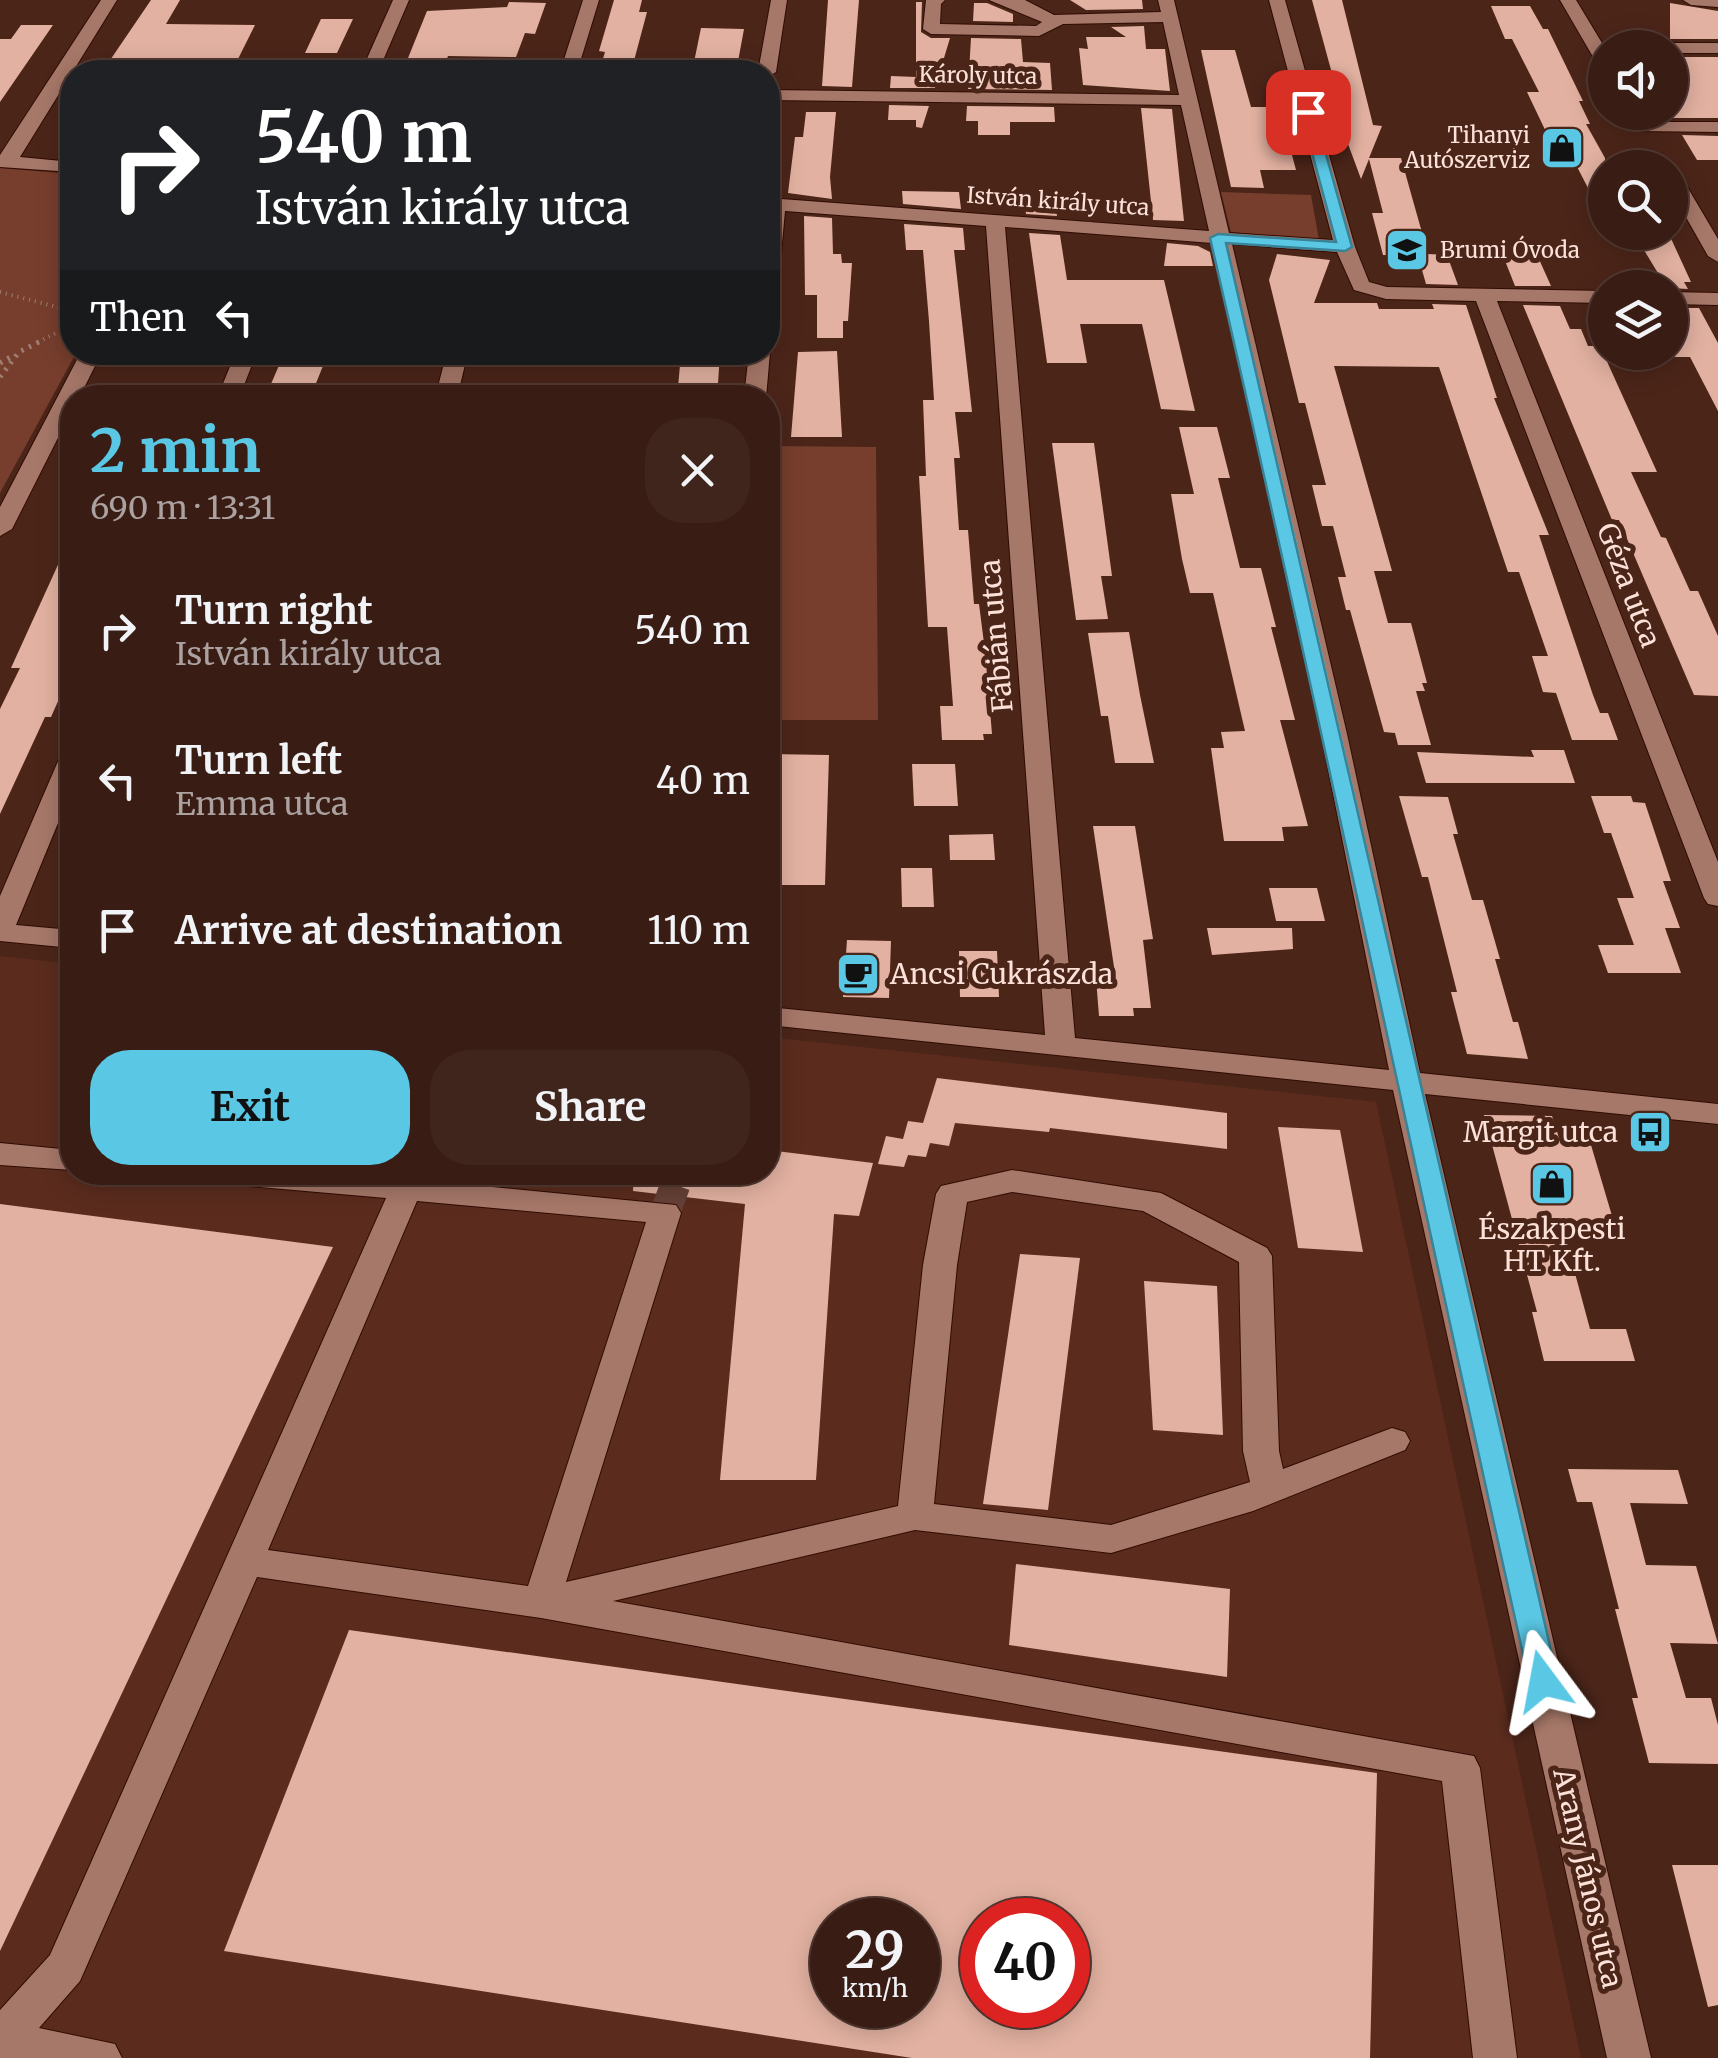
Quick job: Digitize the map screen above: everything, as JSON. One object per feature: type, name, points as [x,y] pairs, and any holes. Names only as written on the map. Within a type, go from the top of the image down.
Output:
[{"type":"street","points":[[70,60],[109,0]]},
{"type":"street","points":[[374,60],[401,0]]},
{"type":"street","points":[[572,60],[591,0]]},
{"type":"street","points":[[769,60],[779,0]]},
{"type":"street","points":[[937,0],[933,1],[930,30],[1039,31],[1053,22],[1075,17],[1167,8]]},
{"type":"street","points":[[998,0],[1016,2],[1053,22]]},
{"type":"street","points":[[1276,0],[1345,247],[1361,286],[1386,293],[1588,297]]},
{"type":"street","points":[[1568,0],[1588,31]]},
{"type":"street","points":[[1691,0],[1718,2]]},
{"type":"street","name":"Arany János utca","points":[[1167,8],[1630,2058]]},
{"type":"street","points":[[1688,48],[1718,48]]},
{"type":"street","points":[[60,75],[4,161],[60,166]]},
{"type":"street","name":"Károly utca","points":[[780,95],[1188,100]]},
{"type":"street","points":[[1688,124],[1718,126]]},
{"type":"street","points":[[1688,205],[1718,256]]},
{"type":"street","name":"István király utca","points":[[780,206],[1345,247]]},
{"type":"street","points":[[1693,214],[1718,214]]},
{"type":"street","name":"Fábián utca","points":[[995,221],[1061,1046]]},
{"type":"street","name":"Géza utca","points":[[1484,294],[1718,898]]},
{"type":"street","points":[[1688,299],[1718,300]]},
{"type":"street","points":[[0,528],[60,413]]},
{"type":"street","points":[[60,788],[0,930],[60,938]]},
{"type":"street","points":[[780,1017],[1718,1114]]},
{"type":"street","points":[[0,1154],[60,1159]]},
{"type":"street","points":[[915,1516],[940,1265],[952,1194],[1012,1181],[1150,1201],[1255,1256],[1261,1452],[1270,1489]]},
{"type":"street","points":[[361,1185],[666,1213],[541,1603]]},
{"type":"street","points":[[0,2041],[65,1968],[406,1189]]},
{"type":"street","points":[[541,1603],[915,1516],[1111,1539],[1240,1502],[1392,1440]]},
{"type":"street","points":[[245,1561],[541,1603],[1460,1768],[1495,2058]]},
{"type":"street","points":[[0,2041],[100,2058]]},
{"type":"path","points":[[0,292],[60,308]]},
{"type":"path","points":[[0,362],[60,331]]},
{"type":"path","points":[[0,376],[19,352]]},
{"type":"shaded area","points":[[0,168],[60,173],[60,365],[69,365],[0,493]]},
{"type":"shaded area","points":[[1221,192],[1311,195],[1319,240],[1231,232]]},
{"type":"shaded area","points":[[780,446],[876,447],[878,720],[780,720]]},
{"type":"shaded area","points":[[0,956],[60,963],[60,1185],[780,1185],[780,1038],[1376,1102],[1581,2058],[0,2058]]},
{"type":"building","points":[[151,0],[180,0],[166,24],[255,25],[238,60],[110,60]]},
{"type":"building","points":[[614,0],[642,0],[639,12],[647,12],[634,60],[603,60],[605,52],[599,51]]},
{"type":"building","points":[[828,0],[859,0],[852,87],[822,86]]},
{"type":"building","points":[[1070,0],[1142,0],[1143,9],[1086,10]]},
{"type":"building","points":[[1312,0],[1342,0],[1373,125],[1382,126],[1369,158],[1401,158],[1428,254],[1447,255],[1458,285],[1426,284],[1418,256],[1383,255],[1372,213],[1383,213],[1369,159],[1361,179],[1341,125],[1346,125]]},
{"type":"building","points":[[509,2],[546,3],[535,34],[525,33],[516,57],[407,60],[427,11],[507,7]]},
{"type":"building","points":[[916,2],[922,2],[921,32],[931,38],[950,38],[935,88],[890,88],[891,76],[916,77]]},
{"type":"building","points":[[974,3],[987,3],[1013,14],[1013,22],[973,21]]},
{"type":"building","points":[[1670,3],[1718,11],[1718,39],[1688,39],[1688,30],[1670,30]]},
{"type":"building","points":[[1491,6],[1530,6],[1543,29],[1548,29],[1583,101],[1579,101],[1588,120],[1588,130],[1601,150],[1588,150],[1588,188],[1572,157],[1558,157],[1527,92],[1539,92],[1512,39],[1505,39]]},
{"type":"building","points":[[321,19],[353,19],[337,53],[305,53]]},
{"type":"building","points":[[21,25],[53,25],[0,102],[0,39],[11,39]]},
{"type":"building","points":[[1144,26],[1146,49],[1165,49],[1170,91],[1083,85],[1079,48],[1088,49],[1086,37],[1126,37],[1111,27]]},
{"type":"building","points":[[701,28],[744,29],[738,60],[694,60]]},
{"type":"building","points":[[971,38],[1021,39],[1023,62],[1050,63],[1052,90],[968,89]]},
{"type":"building","points":[[1201,50],[1235,50],[1251,107],[1279,107],[1296,170],[1260,170],[1264,188],[1231,187]]},
{"type":"building","points":[[1688,57],[1718,57],[1718,118],[1688,118]]},
{"type":"building","points":[[889,105],[929,106],[922,128],[916,127],[916,120],[888,120]]},
{"type":"building","points":[[967,106],[1054,107],[1055,122],[1010,122],[1010,135],[978,135],[978,121],[966,121]]},
{"type":"building","points":[[1141,108],[1172,109],[1184,221],[1153,220]]},
{"type":"building","points":[[806,112],[836,112],[830,177],[832,199],[788,193],[795,137],[803,137]]},
{"type":"building","points":[[1682,135],[1718,136],[1718,160],[1697,160]]},
{"type":"building","points":[[902,191],[959,192],[961,209],[903,204]]},
{"type":"building","points":[[1024,199],[1055,201],[1057,216],[1026,214]]},
{"type":"building","points":[[804,216],[832,218],[833,254],[841,254],[842,263],[852,263],[843,338],[817,338],[817,295],[805,295]]},
{"type":"building","points":[[904,224],[963,228],[965,250],[954,250],[972,412],[955,412],[960,458],[954,458],[959,530],[968,530],[974,604],[979,604],[985,651],[992,734],[983,734],[984,740],[942,740],[940,706],[953,706],[947,627],[928,627],[919,476],[926,476],[923,400],[934,400],[929,321],[923,250],[906,250]]},
{"type":"building","points":[[1029,233],[1060,235],[1067,280],[1164,280],[1195,411],[1161,409],[1142,324],[1080,324],[1087,363],[1047,363]]},
{"type":"building","points":[[1167,243],[1198,246],[1210,252],[1213,266],[1164,266]]},
{"type":"building","points":[[1500,248],[1534,248],[1551,286],[1515,286]]},
{"type":"building","points":[[1644,250],[1676,250],[1685,270],[1656,270]]},
{"type":"building","points":[[1277,254],[1330,260],[1314,303],[1377,303],[1379,309],[1466,305],[1494,398],[1549,535],[1539,535],[1593,695],[1600,713],[1608,713],[1618,740],[1572,740],[1556,693],[1543,692],[1532,656],[1548,656],[1519,572],[1508,572],[1439,367],[1334,366],[1392,571],[1374,571],[1388,623],[1411,623],[1427,683],[1422,683],[1425,691],[1416,691],[1431,745],[1398,745],[1395,733],[1384,732],[1350,610],[1346,610],[1338,577],[1346,577],[1333,526],[1322,526],[1312,485],[1326,485],[1305,403],[1299,403],[1269,280]]},
{"type":"building","points":[[1523,305],[1560,306],[1570,329],[1581,329],[1588,346],[1588,370],[1611,370],[1657,472],[1631,472],[1661,537],[1666,538],[1690,591],[1698,591],[1718,636],[1718,696],[1694,695],[1619,520],[1612,520]]},
{"type":"building","points":[[1688,308],[1699,308],[1718,343],[1718,411],[1690,357]]},
{"type":"building","points":[[837,351],[842,437],[791,437],[798,352]]},
{"type":"building","points":[[279,365],[323,365],[315,385],[271,385]]},
{"type":"building","points":[[680,365],[719,365],[718,385],[678,385]]},
{"type":"building","points":[[1179,427],[1217,427],[1230,478],[1218,478],[1240,568],[1261,568],[1276,627],[1271,627],[1295,720],[1280,720],[1308,826],[1282,827],[1284,841],[1224,841],[1211,748],[1224,748],[1221,732],[1245,731],[1213,593],[1190,593],[1182,559],[1171,494],[1194,494]]},
{"type":"building","points":[[1052,443],[1094,443],[1112,576],[1101,576],[1108,619],[1076,620]]},
{"type":"building","points":[[60,560],[60,697],[51,717],[45,717],[0,814],[0,709],[20,668],[11,668]]},
{"type":"building","points":[[1129,632],[1154,763],[1115,763],[1108,716],[1101,716],[1088,633]]},
{"type":"building","points":[[1531,750],[1564,750],[1575,783],[1426,783],[1417,752],[1534,757]]},
{"type":"building","points":[[780,754],[829,755],[825,885],[780,885]]},
{"type":"building","points":[[912,764],[955,764],[958,806],[914,806]]},
{"type":"building","points":[[1399,796],[1448,797],[1458,834],[1453,834],[1472,900],[1483,900],[1500,959],[1495,959],[1528,1059],[1467,1054],[1451,992],[1457,992],[1428,877],[1422,877]]},
{"type":"building","points":[[1591,796],[1631,796],[1633,802],[1645,803],[1671,881],[1663,881],[1680,928],[1665,928],[1681,973],[1608,973],[1598,945],[1634,945],[1617,898],[1634,898],[1611,833],[1604,833]]},
{"type":"building","points":[[1093,826],[1135,826],[1153,939],[1143,940],[1151,1008],[1133,1008],[1134,1016],[1099,1016],[1095,966],[1114,967]]},
{"type":"building","points":[[993,834],[995,860],[950,860],[949,835]]},
{"type":"building","points":[[901,868],[932,868],[934,907],[902,907]]},
{"type":"building","points":[[1269,888],[1317,888],[1325,921],[1276,921]]},
{"type":"building","points":[[1207,928],[1292,928],[1293,949],[1212,955]]},
{"type":"building","points":[[847,940],[891,941],[889,998],[843,997]]},
{"type":"building","points":[[959,951],[997,951],[999,997],[960,997]]},
{"type":"building","points":[[937,1078],[1227,1113],[1227,1149],[1050,1128],[1049,1132],[955,1123],[949,1146],[930,1143],[926,1157],[908,1155],[904,1167],[878,1164],[886,1136],[903,1139],[908,1121],[923,1123]]},
{"type":"building","points":[[1484,1115],[1552,1116],[1561,1144],[1591,1145],[1615,1226],[1562,1225],[1590,1329],[1626,1329],[1635,1361],[1544,1361],[1532,1312],[1537,1312]]},
{"type":"building","points":[[1278,1127],[1340,1130],[1363,1252],[1298,1248]]},
{"type":"building","points":[[780,1151],[873,1163],[859,1216],[834,1214],[816,1480],[720,1480],[745,1204],[633,1191],[633,1185],[780,1185]]},
{"type":"building","points":[[0,1204],[333,1247],[0,1951]]},
{"type":"building","points":[[1020,1254],[1080,1258],[1048,1510],[983,1504]]},
{"type":"building","points":[[1144,1281],[1217,1286],[1223,1435],[1153,1430]]},
{"type":"building","points":[[1568,1469],[1678,1470],[1688,1504],[1630,1503],[1646,1565],[1696,1566],[1718,1644],[1670,1643],[1686,1698],[1711,1698],[1718,1725],[1718,1764],[1649,1763],[1632,1698],[1638,1698],[1615,1609],[1619,1609],[1592,1502],[1577,1502]]},
{"type":"building","points":[[1016,1564],[1230,1589],[1227,1677],[1009,1645]]},
{"type":"building","points":[[349,1630],[1377,1773],[1370,2058],[912,2058],[224,1951]]},
{"type":"building","points":[[1672,1865],[1718,1865],[1718,2005],[1708,2007]]},
{"type":"tunnel","points":[[665,1213],[675,1185]]},
{"type":"place","name":"Tihanyi Autószerviz","points":[[1562,148]]},
{"type":"place","name":"Brumi Óvoda","points":[[1407,250]]},
{"type":"place","name":"Ancsi Cukrászda","points":[[858,974]]},
{"type":"place","name":"Margit utca","points":[[1650,1132]]},
{"type":"place","name":"Északpesti HT Kft.","points":[[1552,1184]]},
{"type":"route","points":[[1308,112],[1345,247],[1218,238],[1334,734],[1406,1079],[1543,1681]]}]
